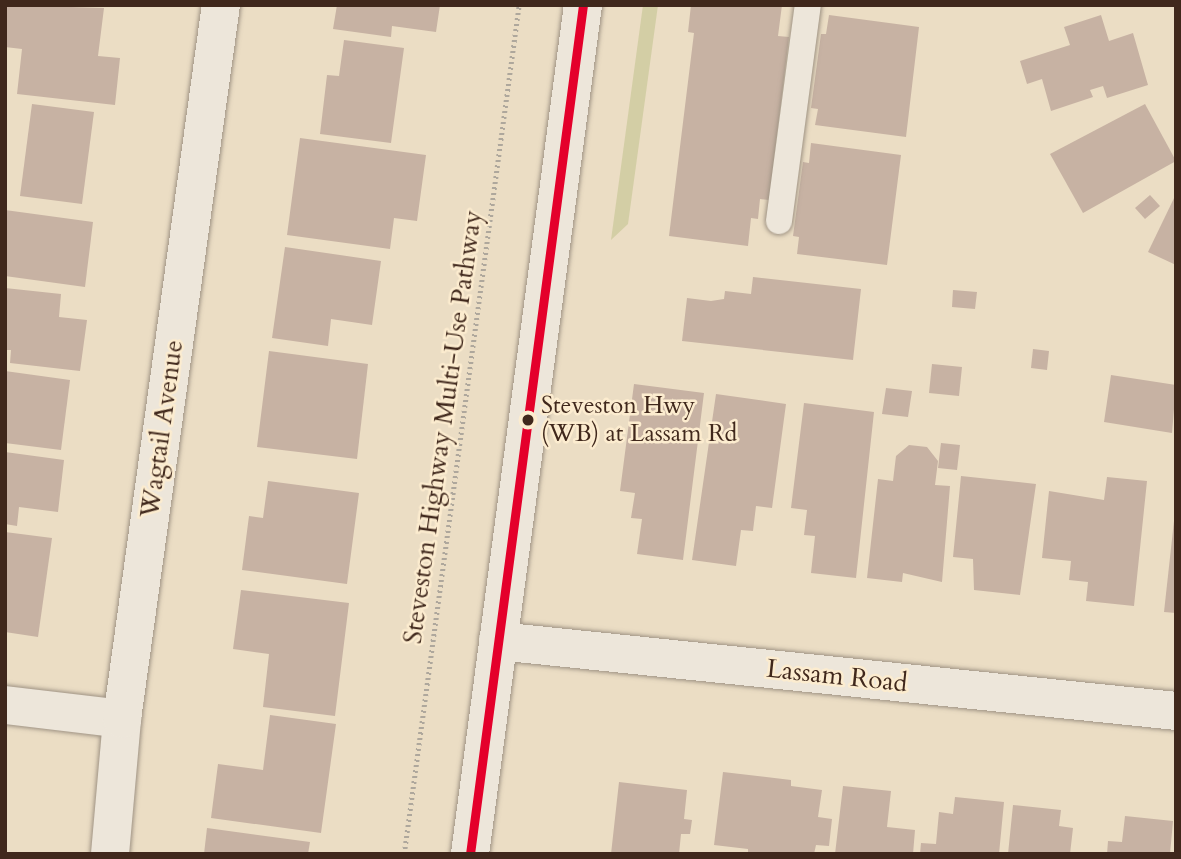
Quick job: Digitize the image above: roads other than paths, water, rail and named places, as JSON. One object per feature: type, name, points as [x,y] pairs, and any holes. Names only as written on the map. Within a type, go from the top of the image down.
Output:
[{"type":"street","name":"Wagtail Avenue","points":[[110,854],[122,719],[221,5]]},
{"type":"street","points":[[470,854],[583,5]]},
{"type":"street","name":"Lassam Road","points":[[498,641],[1176,711]]},
{"type":"street","points":[[5,705],[122,719]]},
{"type":"lane","points":[[779,221],[808,5]]},
{"type":"place","name":"Steveston Hwy (WB) at Lassam Rd","points":[[528,420]]}]
